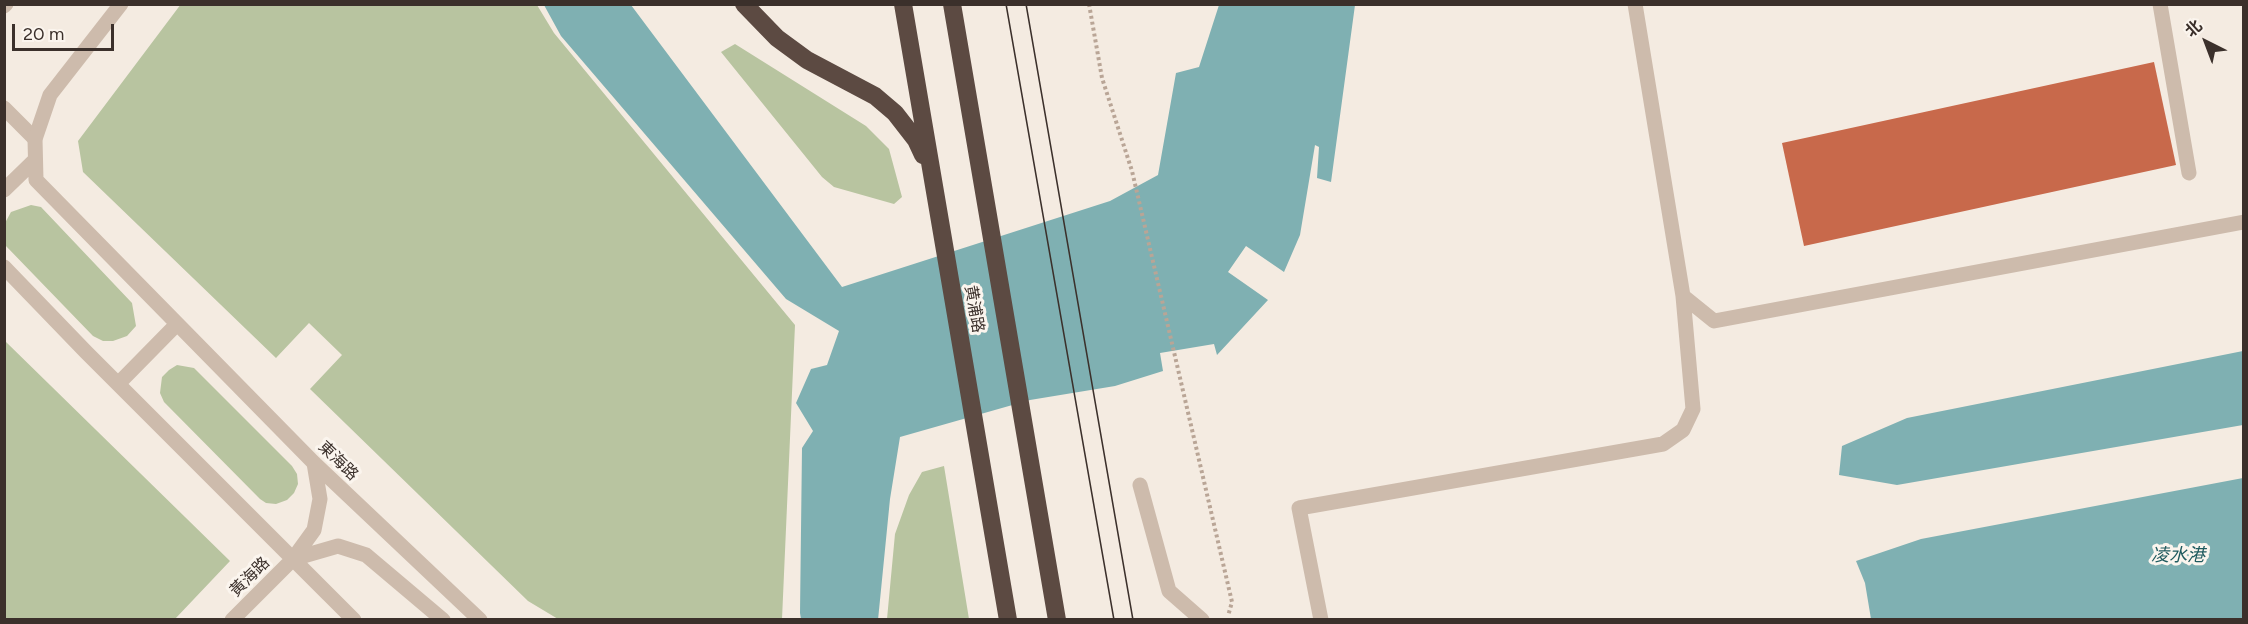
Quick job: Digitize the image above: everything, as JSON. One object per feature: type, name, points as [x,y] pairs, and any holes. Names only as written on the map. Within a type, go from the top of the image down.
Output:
[{"type":"highway","points":[[744,4],[777,38],[807,60],[874,96],[895,113],[916,140],[931,170]]},
{"type":"highway","name":"黄浦路","points":[[903,4],[1008,620]]},
{"type":"highway","name":"黄浦路","points":[[952,4],[1057,620]]},
{"type":"street","name":"東海路","points":[[121,4],[51,95],[35,139],[36,180],[314,463],[480,620]]},
{"type":"street","points":[[1321,620],[1299,508],[1663,444],[1683,430],[1693,409],[1683,296],[1635,4]]},
{"type":"street","points":[[2160,4],[2189,173]]},
{"type":"street","points":[[4,108],[35,139]]},
{"type":"street","points":[[4,190],[34,161]]},
{"type":"street","points":[[1683,296],[1713,321],[2244,222]]},
{"type":"street","points":[[4,267],[354,620]]},
{"type":"street","points":[[118,384],[177,324]]},
{"type":"street","name":"黃海路","points":[[232,620],[293,559],[314,530],[320,499],[314,463]]},
{"type":"street","points":[[1140,485],[1169,591],[1202,620]]},
{"type":"street","points":[[293,559],[338,546],[366,555],[442,620]]},
{"type":"path","points":[[1089,4],[1102,78],[1132,171],[1232,602],[1227,620]]},
{"type":"green space","points":[[181,4],[537,5],[554,33],[795,325],[782,619],[558,619],[528,601],[310,389],[342,355],[309,323],[276,358],[83,172],[78,141]]},
{"type":"green space","points":[[735,44],[866,126],[889,149],[902,197],[894,204],[834,187],[822,177],[721,52]]},
{"type":"green space","points":[[31,205],[41,207],[132,303],[136,326],[127,336],[113,341],[103,341],[93,336],[5,245],[5,223],[11,212]]},
{"type":"green space","points":[[5,341],[230,561],[175,619],[5,619]]},
{"type":"green space","points":[[177,365],[194,368],[292,466],[297,474],[298,484],[294,493],[287,500],[276,504],[266,503],[260,499],[164,402],[160,393],[162,377]]},
{"type":"green space","points":[[944,466],[969,619],[887,619],[895,534],[909,495],[922,472]]},
{"type":"water","points":[[544,5],[631,5],[842,287],[1110,201],[1158,175],[1176,73],[1199,67],[1219,5],[1355,5],[1331,182],[1317,178],[1319,147],[1315,145],[1300,235],[1284,272],[1246,246],[1228,272],[1268,300],[1217,355],[1214,344],[1160,353],[1163,371],[1115,386],[1030,400],[900,437],[890,499],[878,620],[801,619],[800,613],[802,448],[813,431],[796,403],[811,369],[827,365],[839,331],[786,299],[561,36]]},
{"type":"water","points":[[2243,351],[2243,425],[1897,485],[1839,475],[1842,446],[1907,418]]},
{"type":"water","name":"凌水港","points":[[2243,478],[2243,619],[1871,619],[1865,583],[1856,561],[1921,539]]},
{"type":"building","points":[[2154,62],[2176,165],[1804,246],[1782,143]]},
{"type":"tram line","points":[[1006,4],[1114,620]]},
{"type":"tram line","points":[[1026,4],[1133,620]]}]
